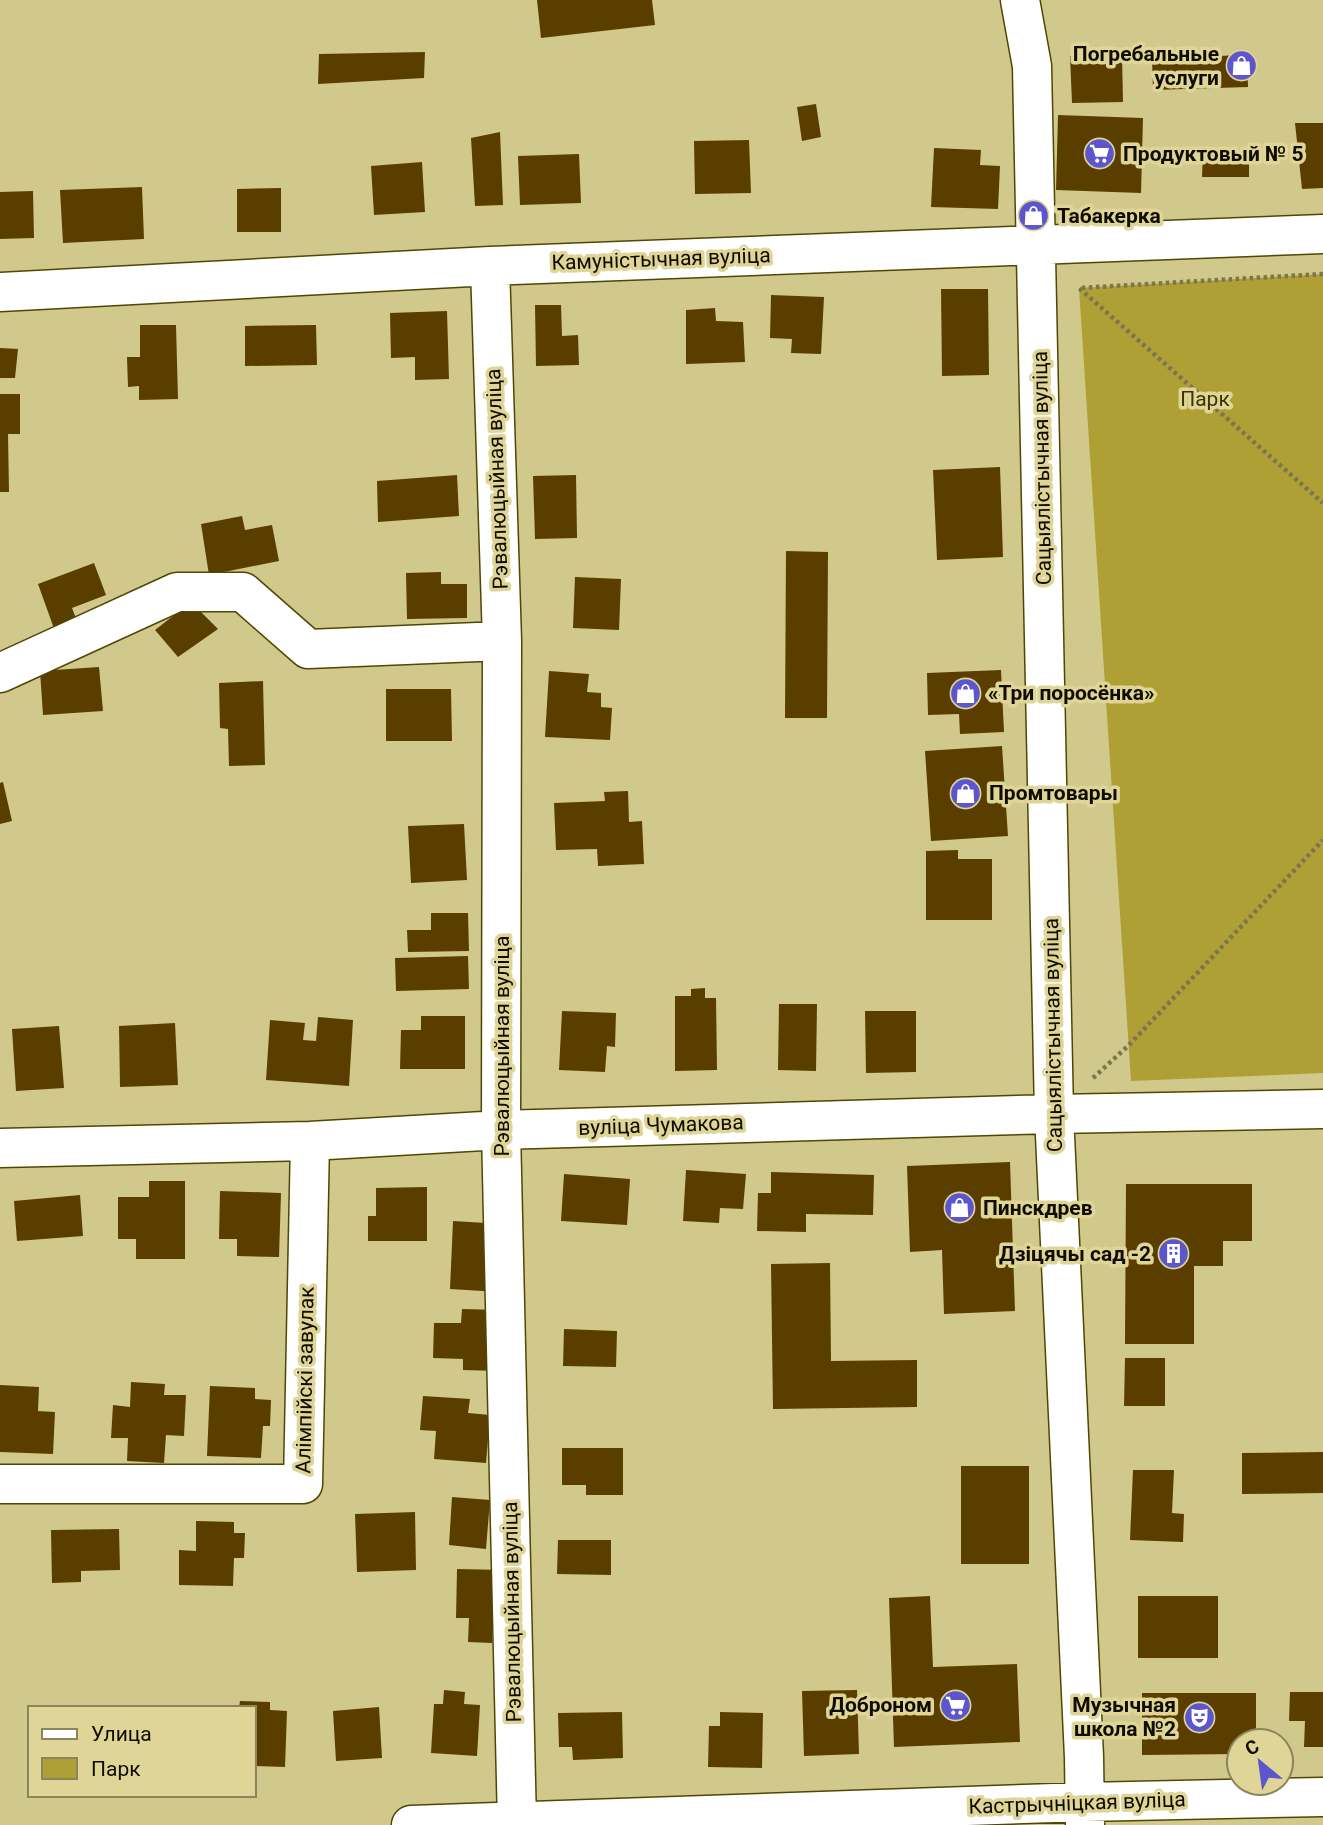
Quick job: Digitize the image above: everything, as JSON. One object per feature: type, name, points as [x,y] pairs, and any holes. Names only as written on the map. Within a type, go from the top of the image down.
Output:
[{"type":"street","name":"Сацыялістычная вуліца","points":[[1020,0],[1032,66],[1054,1114],[1085,1813]]},
{"type":"street","name":"Камуністычная вуліца","points":[[0,292],[490,266],[1323,234]]},
{"type":"street","name":"Рэвалюцыйная вуліца","points":[[490,266],[502,641],[501,1130],[517,1823]]},
{"type":"street","points":[[0,673],[177,592],[243,592],[308,649],[502,641]]},
{"type":"street","name":"вуліца Чумакова","points":[[0,1148],[310,1141],[501,1130],[1323,1109]]},
{"type":"street","name":"Алімпійскі завулак","points":[[0,1485],[303,1484],[310,1141]]},
{"type":"street","name":"Кастрычніцкая вуліца","points":[[411,1825],[1085,1813],[1323,1797]]},
{"type":"path","points":[[1323,274],[1079,288],[1323,503]]},
{"type":"path","points":[[1091,1080],[1129,1045],[1323,840]]},
{"type":"green space","name":"Парк","points":[[1323,274],[1323,1073],[1131,1081],[1079,288]]},
{"type":"building","points":[[537,0],[652,0],[655,25],[541,38]]},
{"type":"building","points":[[425,52],[424,78],[318,84],[319,54]]},
{"type":"building","points":[[1122,55],[1123,102],[1072,103],[1070,56]]},
{"type":"building","points":[[1247,55],[1248,87],[1153,90],[1152,58]]},
{"type":"building","points":[[816,104],[821,137],[802,141],[797,107]]},
{"type":"building","name":"Продуктовый № 5","points":[[1058,115],[1143,118],[1141,193],[1056,190]]},
{"type":"building","points":[[1295,123],[1323,123],[1323,188],[1302,189]]},
{"type":"building","points":[[500,132],[503,205],[475,206],[471,138]]},
{"type":"building","points":[[749,140],[751,193],[695,194],[694,141]]},
{"type":"building","points":[[934,148],[981,150],[980,165],[1000,166],[998,209],[931,207]]},
{"type":"building","points":[[1203,153],[1249,154],[1249,177],[1202,177]]},
{"type":"building","points":[[579,154],[581,203],[520,205],[518,156]]},
{"type":"building","points":[[422,162],[425,212],[374,215],[371,166]]},
{"type":"building","points":[[142,187],[144,239],[63,243],[60,190]]},
{"type":"building","points":[[281,188],[281,232],[237,232],[237,189]]},
{"type":"building","points":[[33,191],[34,238],[0,239],[0,192]]},
{"type":"building","points":[[941,289],[988,289],[989,375],[942,376]]},
{"type":"building","points":[[771,295],[824,297],[821,354],[791,353],[792,339],[770,338]]},
{"type":"building","points":[[535,305],[561,305],[562,336],[578,335],[579,365],[536,366]]},
{"type":"building","points":[[715,308],[716,321],[743,322],[745,362],[686,364],[686,310]]},
{"type":"building","points":[[447,311],[449,379],[415,380],[415,357],[391,358],[390,313]]},
{"type":"building","points":[[140,325],[176,325],[178,399],[139,400],[139,386],[128,387],[127,357],[140,357]]},
{"type":"building","points":[[316,325],[317,365],[245,366],[245,326]]},
{"type":"building","points":[[0,348],[18,349],[15,378],[0,378]]},
{"type":"building","points":[[0,394],[20,394],[20,434],[8,434],[9,492],[0,492]]},
{"type":"building","points":[[1000,467],[1003,557],[937,560],[933,470]]},
{"type":"building","points":[[457,475],[459,516],[378,522],[377,481]]},
{"type":"building","points":[[576,475],[577,538],[535,539],[533,476]]},
{"type":"building","points":[[242,516],[245,530],[272,525],[279,561],[209,575],[201,524]]},
{"type":"building","points":[[786,551],[828,552],[827,718],[785,718]]},
{"type":"building","points":[[94,563],[106,595],[72,608],[79,626],[56,634],[38,584]]},
{"type":"building","points":[[441,572],[441,584],[467,584],[467,618],[407,619],[406,573]]},
{"type":"building","points":[[575,577],[621,579],[619,630],[573,628]]},
{"type":"building","points":[[191,602],[218,629],[178,657],[155,630]]},
{"type":"building","points":[[99,667],[103,711],[43,715],[40,671]]},
{"type":"building","name":"«Три поросёнка»","points":[[1001,670],[1004,732],[960,734],[959,714],[928,715],[927,673]]},
{"type":"building","points":[[549,671],[589,674],[587,692],[601,693],[601,707],[612,708],[610,740],[545,737]]},
{"type":"building","points":[[263,681],[265,765],[229,766],[228,729],[220,728],[219,683]]},
{"type":"building","points":[[386,689],[451,689],[452,741],[386,741]]},
{"type":"building","name":"Промтовары","points":[[1002,746],[1008,836],[931,841],[925,751]]},
{"type":"building","points":[[3,782],[12,821],[0,824],[0,783]]},
{"type":"building","points":[[628,791],[629,822],[642,821],[644,864],[598,866],[597,849],[556,850],[554,803],[605,801],[604,792]]},
{"type":"building","points":[[464,824],[467,880],[411,883],[408,826]]},
{"type":"building","points":[[958,850],[958,859],[992,859],[992,920],[926,920],[926,851]]},
{"type":"building","points":[[431,913],[468,913],[469,951],[408,952],[407,930],[431,930]]},
{"type":"building","points":[[468,956],[469,989],[396,991],[395,958]]},
{"type":"building","points":[[705,988],[705,998],[716,998],[717,1070],[675,1071],[675,996],[691,996],[691,989]]},
{"type":"building","points":[[779,1004],[817,1004],[816,1071],[778,1070]]},
{"type":"building","points":[[562,1011],[616,1013],[615,1047],[607,1046],[605,1072],[559,1070]]},
{"type":"building","points":[[865,1011],[916,1011],[916,1072],[866,1073]]},
{"type":"building","points":[[421,1016],[465,1016],[465,1069],[400,1069],[401,1030],[421,1030]]},
{"type":"building","points":[[318,1017],[353,1020],[349,1086],[266,1080],[270,1020],[305,1023],[303,1040],[316,1041]]},
{"type":"building","points":[[175,1023],[178,1085],[120,1087],[119,1026]]},
{"type":"building","points":[[59,1026],[64,1088],[16,1091],[12,1029]]},
{"type":"building","name":"Пинскдрев","points":[[1010,1162],[1015,1311],[944,1314],[942,1250],[910,1252],[907,1166]]},
{"type":"building","points":[[686,1170],[746,1174],[743,1209],[720,1208],[719,1223],[683,1221]]},
{"type":"building","points":[[771,1172],[874,1175],[873,1215],[806,1214],[806,1232],[757,1231],[758,1193],[771,1193]]},
{"type":"building","points":[[564,1174],[630,1179],[627,1225],[561,1221]]},
{"type":"building","points":[[149,1181],[185,1181],[185,1259],[136,1259],[136,1239],[118,1239],[118,1197],[149,1197]]},
{"type":"building","name":"Дзіцячы сад -2","points":[[1126,1184],[1252,1184],[1252,1241],[1223,1241],[1223,1266],[1194,1266],[1194,1344],[1125,1344]]},
{"type":"building","points":[[427,1187],[427,1241],[368,1241],[368,1216],[376,1216],[376,1188]]},
{"type":"building","points":[[220,1191],[281,1193],[279,1257],[237,1256],[237,1239],[219,1239]]},
{"type":"building","points":[[80,1195],[83,1236],[17,1241],[14,1201]]},
{"type":"building","points":[[453,1221],[502,1224],[499,1292],[450,1289]]},
{"type":"building","points":[[830,1263],[831,1361],[917,1360],[917,1407],[773,1409],[771,1264]]},
{"type":"building","points":[[462,1309],[499,1310],[498,1371],[463,1370],[463,1359],[433,1358],[434,1323],[461,1323]]},
{"type":"building","points":[[564,1329],[617,1331],[616,1367],[563,1366]]},
{"type":"building","points":[[1125,1358],[1165,1358],[1165,1406],[1124,1406]]},
{"type":"building","points":[[131,1382],[165,1384],[164,1395],[186,1395],[184,1436],[166,1435],[164,1463],[127,1461],[128,1438],[111,1438],[113,1405],[130,1407]]},
{"type":"building","points":[[0,1385],[39,1387],[38,1411],[55,1412],[53,1454],[0,1452]]},
{"type":"building","points":[[210,1386],[255,1388],[255,1399],[271,1400],[270,1426],[263,1426],[261,1458],[207,1456]]},
{"type":"building","points":[[423,1396],[470,1399],[468,1413],[490,1415],[486,1463],[434,1459],[436,1431],[420,1430]]},
{"type":"building","points":[[562,1448],[623,1448],[623,1495],[586,1495],[586,1485],[562,1485]]},
{"type":"building","points":[[1323,1452],[1323,1493],[1242,1494],[1242,1453]]},
{"type":"building","points":[[961,1466],[1029,1466],[1029,1564],[961,1564]]},
{"type":"building","points":[[1133,1470],[1174,1470],[1172,1513],[1184,1514],[1183,1542],[1130,1540]]},
{"type":"building","points":[[452,1497],[490,1500],[486,1549],[449,1545]]},
{"type":"building","points":[[415,1512],[416,1570],[357,1572],[355,1514]]},
{"type":"building","points":[[196,1521],[234,1522],[234,1533],[245,1533],[244,1558],[234,1558],[233,1586],[179,1585],[179,1550],[196,1551]]},
{"type":"building","points":[[119,1529],[120,1570],[81,1571],[81,1582],[52,1583],[51,1530]]},
{"type":"building","points":[[558,1540],[611,1540],[611,1575],[557,1574]]},
{"type":"building","points":[[457,1569],[505,1570],[499,1628],[492,1628],[492,1643],[468,1642],[469,1618],[456,1618]]},
{"type":"building","name":"Доброном","points":[[930,1596],[933,1667],[1017,1664],[1020,1742],[894,1747],[889,1598]]},
{"type":"building","points":[[1138,1596],[1218,1596],[1218,1658],[1138,1658]]},
{"type":"building","points":[[444,1690],[465,1692],[464,1704],[480,1705],[477,1756],[431,1753],[434,1704],[443,1704]]},
{"type":"building","points":[[857,1690],[859,1754],[804,1756],[802,1691]]},
{"type":"building","points":[[1290,1692],[1323,1692],[1323,1747],[1304,1747],[1305,1721],[1289,1721]]},
{"type":"building","name":"Музычная школа №2","points":[[1142,1693],[1256,1693],[1256,1727],[1225,1727],[1225,1754],[1142,1755]]},
{"type":"building","points":[[240,1701],[270,1702],[270,1710],[287,1711],[285,1767],[256,1766],[256,1706],[239,1706]]},
{"type":"building","points":[[379,1707],[382,1758],[336,1761],[333,1711]]},
{"type":"building","points":[[622,1712],[623,1758],[573,1760],[572,1747],[559,1747],[558,1713]]},
{"type":"building","points":[[720,1712],[763,1713],[762,1768],[708,1767],[709,1726],[720,1726]]},
{"type":"place","name":"Погребальные услуги","points":[[1242,66]]},
{"type":"place","name":"Продуктовый № 5","points":[[1100,154]]},
{"type":"place","name":"Табакерка","points":[[1034,216]]},
{"type":"place","name":"«Три поросёнка»","points":[[965,693]]},
{"type":"place","name":"Промтовары","points":[[966,793]]},
{"type":"place","name":"Пинскдрев","points":[[960,1208]]},
{"type":"place","name":"Дзіцячы сад -2","points":[[1174,1254]]},
{"type":"place","name":"Доброном","points":[[955,1705]]},
{"type":"place","name":"Музычная школа №2","points":[[1199,1717]]}]
